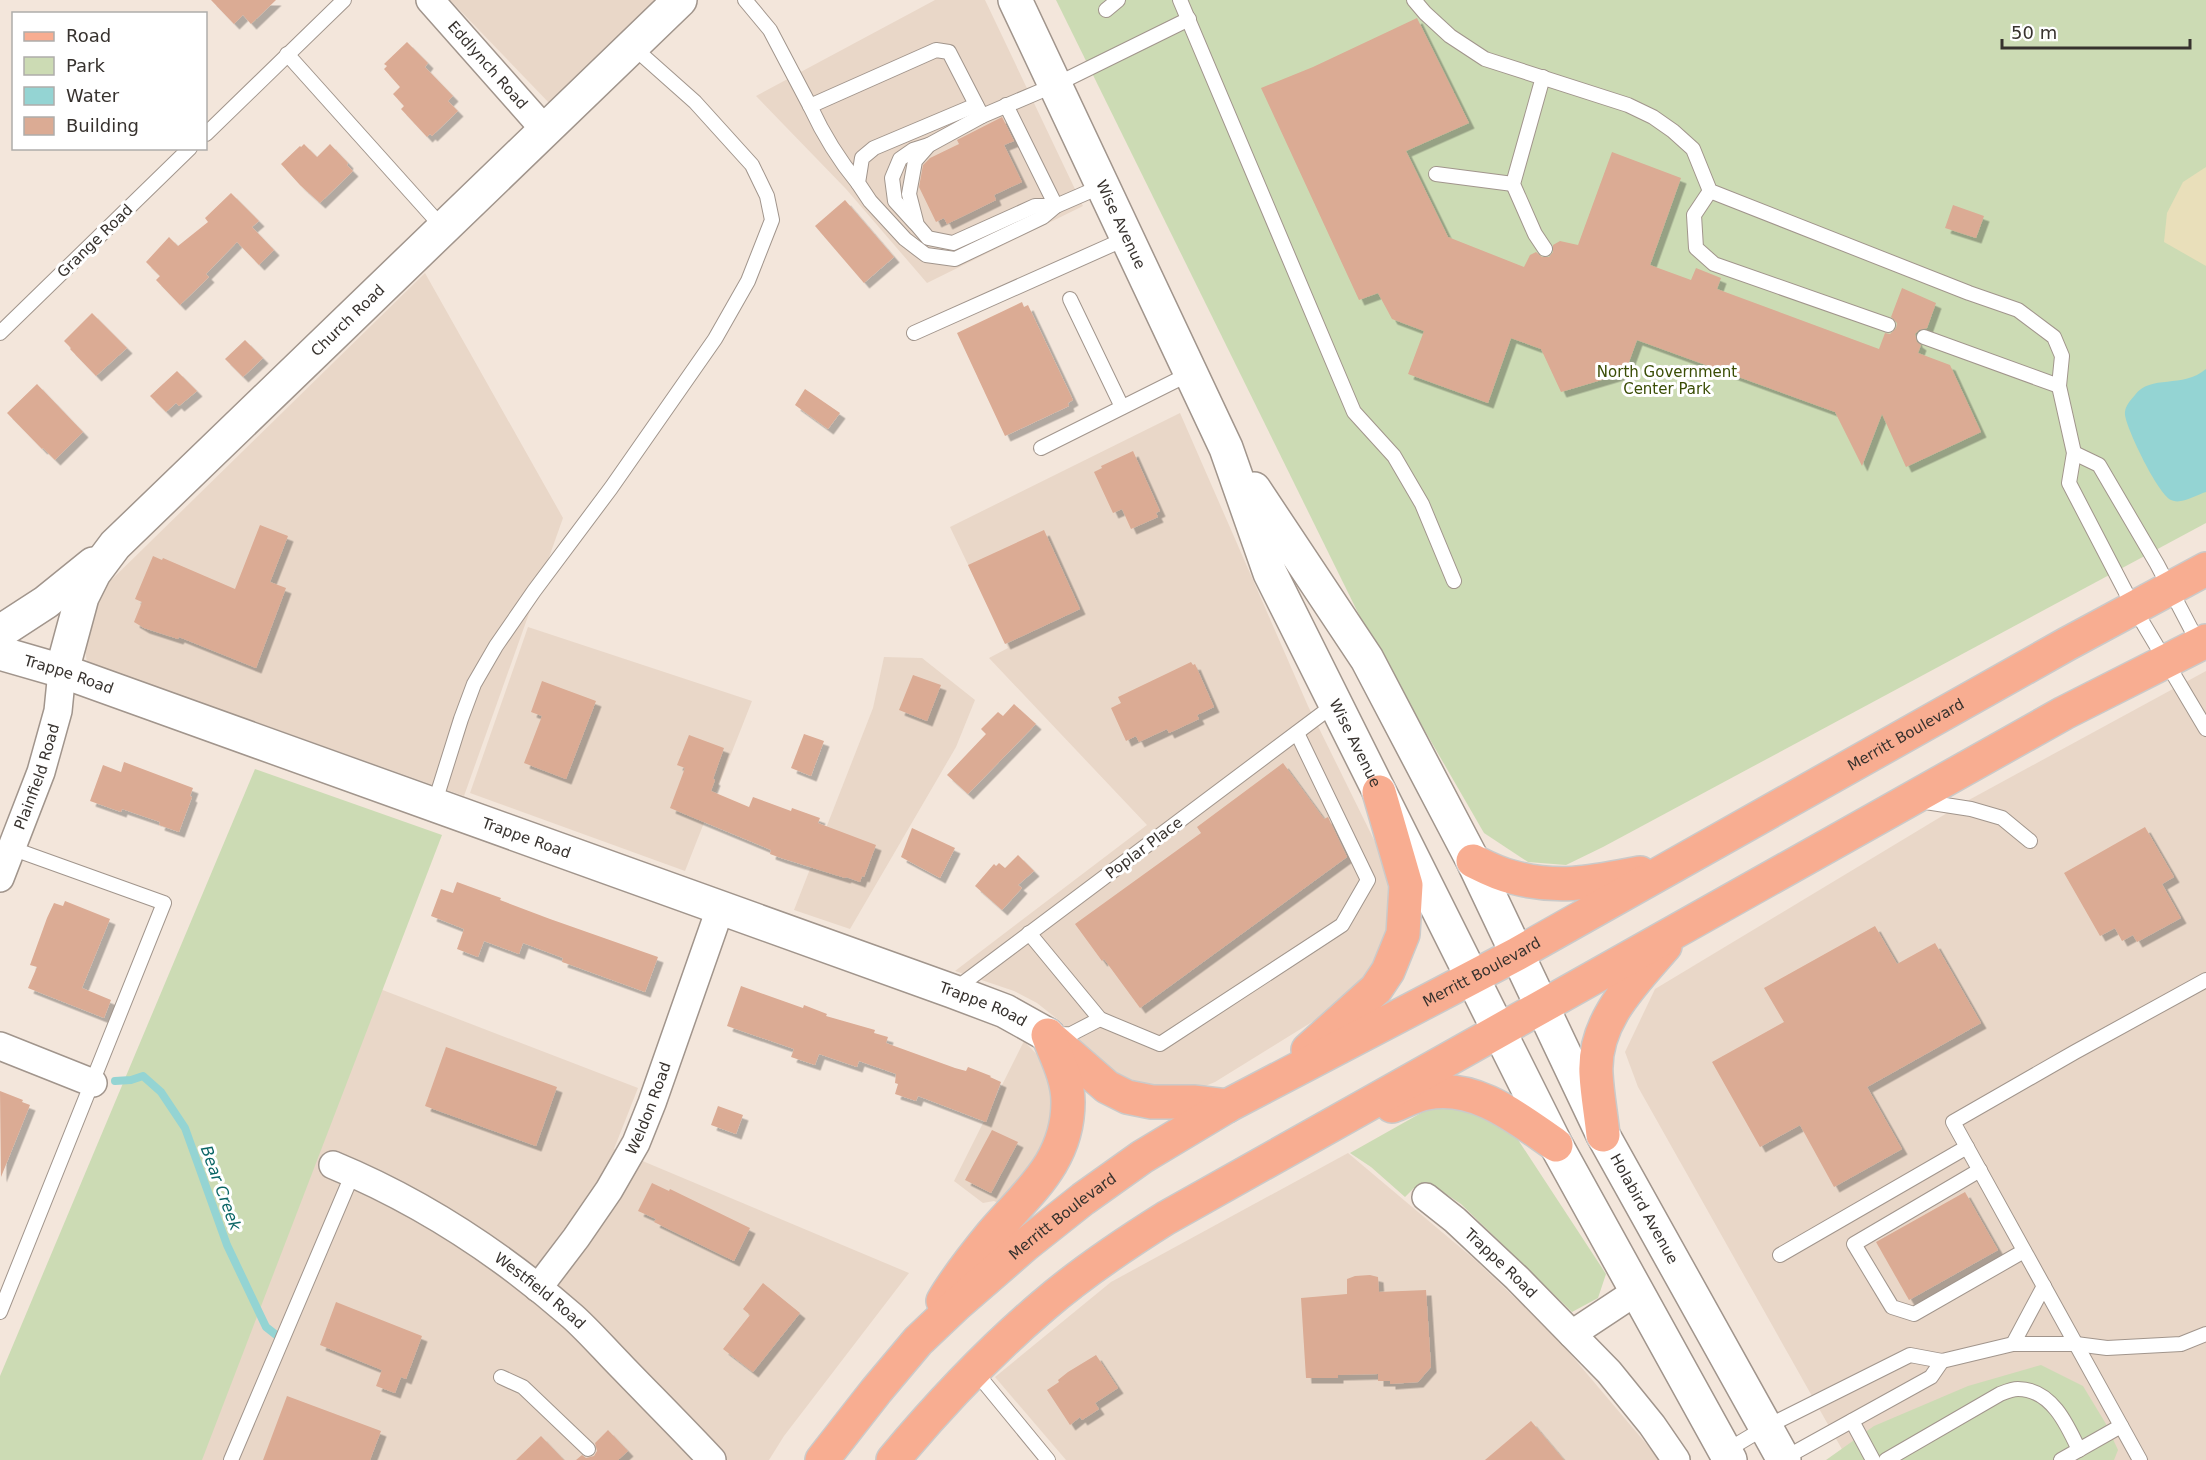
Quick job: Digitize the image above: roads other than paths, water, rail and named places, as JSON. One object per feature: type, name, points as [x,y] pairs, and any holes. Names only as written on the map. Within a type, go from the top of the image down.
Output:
[{"type":"main road","name":"Church Road","points":[[63,671],[82,597],[94,573],[115,545],[680,0]]},
{"type":"main road","name":"Wise Avenue","points":[[1015,0],[1226,448],[1270,573],[1498,1030]]},
{"type":"main road","name":"Wise Avenue","points":[[1226,448],[1367,659],[1473,861],[1517,954]]},
{"type":"main road","points":[[0,632],[46,602],[115,545]]},
{"type":"main road","name":"Merritt Boulevard","points":[[822,1460],[918,1341],[1025,1245],[1083,1199],[1142,1157],[1227,1106],[1517,954],[1668,867],[2206,569]]},
{"type":"main road","points":[[893,1460],[974,1370],[1043,1306],[1122,1246],[1166,1218],[2064,713],[2204,647]]},
{"type":"main road","name":"Trappe Road","points":[[0,653],[63,671],[952,991],[1005,1011],[1048,1035]]},
{"type":"main road","points":[[1272,1082],[1376,989],[1396,953],[1403,934],[1406,885],[1379,792]]},
{"type":"main road","points":[[1473,861],[1509,877],[1554,885],[1585,884],[1668,867]]},
{"type":"main road","points":[[1603,1135],[1595,1072],[1603,1027],[1627,990],[1678,929]]},
{"type":"main road","name":"Holabird Avenue","points":[[1517,954],[1603,1135],[1783,1460]]},
{"type":"main road","points":[[1498,1030],[1556,1145],[1637,1292],[1723,1457]]},
{"type":"main road","points":[[1048,1035],[1100,1081],[1127,1097],[1152,1102],[1193,1102],[1227,1106]]},
{"type":"main road","points":[[848,1460],[893,1400],[904,1381],[918,1341],[959,1274],[1042,1179],[1060,1146],[1065,1128],[1068,1100],[1064,1075],[1048,1035]]},
{"type":"main road","points":[[1296,1144],[1426,1093],[1448,1092],[1468,1094],[1504,1108],[1556,1145]]},
{"type":"street","name":"Eddlynch Road","points":[[430,0],[545,129]]},
{"type":"street","name":"Plainfield Road","points":[[0,878],[6,847],[41,772],[52,736],[63,671]]},
{"type":"street","name":"Weldon Road","points":[[538,1288],[609,1190],[636,1143],[720,909]]},
{"type":"street","points":[[0,1046],[93,1083]]},
{"type":"street","name":"Westfield Road","points":[[343,1169],[397,1195],[461,1233],[538,1288],[574,1318],[712,1460]]},
{"type":"street","name":"Trappe Road","points":[[1426,1197],[1455,1220],[1518,1278],[1609,1372],[1652,1425],[1676,1460]]},
{"type":"street","points":[[1572,1334],[1637,1292]]},
{"type":"lane","points":[[207,133],[344,0]]},
{"type":"lane","points":[[744,0],[770,30],[822,132],[844,166],[870,201],[904,239],[926,255],[955,259],[1043,218],[1056,206],[1102,186]]},
{"type":"lane","points":[[1106,10],[1118,0]]},
{"type":"lane","points":[[1180,0],[1354,412],[1400,465],[1422,504],[1454,581]]},
{"type":"lane","points":[[1414,0],[1425,13],[1466,48],[1485,58],[1628,105],[1653,117],[1693,148],[1710,191],[2018,310],[2054,337],[2062,356],[2059,386],[2074,453],[2069,483],[2134,608],[2206,729]]},
{"type":"lane","points":[[858,183],[862,158],[874,148],[979,111],[1006,105],[1055,84],[1189,19]]},
{"type":"lane","points":[[434,805],[474,684],[496,646],[534,591],[618,478],[715,339],[748,281],[772,220],[767,196],[752,165],[695,102],[632,46]]},
{"type":"lane","points":[[810,106],[936,50],[949,52],[979,111]]},
{"type":"lane","points":[[288,54],[443,228]]},
{"type":"lane","points":[[1543,77],[1513,184],[1535,234],[1545,249]]},
{"type":"lane","points":[[1006,105],[1056,206]]},
{"type":"lane","points":[[917,225],[909,194],[915,161],[929,145],[979,111]]},
{"type":"lane","points":[[929,145],[913,150],[900,159],[892,178],[896,201],[928,238],[953,243],[1035,206],[1056,206]]},
{"type":"lane","name":"Grange Road","points":[[0,333],[188,150]]},
{"type":"lane","points":[[1436,174],[1513,184]]},
{"type":"lane","points":[[1710,191],[1694,215],[1696,248],[1714,264],[1888,325]]},
{"type":"lane","points":[[914,333],[1127,238]]},
{"type":"lane","points":[[1070,299],[1122,408]]},
{"type":"lane","points":[[1924,337],[2059,386]]},
{"type":"lane","points":[[1041,448],[1191,373]]},
{"type":"lane","points":[[2074,453],[2099,465],[2204,647]]},
{"type":"lane","name":"Poplar Place","points":[[952,991],[1335,704]]},
{"type":"lane","points":[[1029,933],[1100,1019],[1160,1044],[1342,925],[1368,880],[1297,733]]},
{"type":"lane","points":[[1911,799],[1971,809],[2001,818],[2030,841]]},
{"type":"lane","points":[[0,1312],[164,903],[6,847]]},
{"type":"lane","points":[[2140,1460],[1953,1122],[2206,980]]},
{"type":"lane","points":[[1048,1035],[1071,1034],[1100,1019]]},
{"type":"lane","points":[[1780,1255],[1967,1147]]},
{"type":"lane","points":[[231,1460],[343,1169]]},
{"type":"lane","points":[[1980,1170],[1854,1244],[1892,1307],[1914,1314],[2024,1251]]},
{"type":"lane","points":[[2013,1344],[2044,1286]]},
{"type":"lane","points":[[1723,1457],[1766,1428],[1910,1355],[1942,1361],[2013,1344],[2076,1344],[2107,1348],[2181,1344],[2206,1334]]},
{"type":"lane","points":[[1783,1460],[1931,1377],[1942,1361]]},
{"type":"lane","points":[[974,1370],[1048,1460]]},
{"type":"lane","points":[[501,1377],[523,1387],[588,1449]]},
{"type":"lane","points":[[1886,1460],[2000,1394],[2016,1389],[2033,1392],[2045,1398],[2055,1407],[2070,1430],[2079,1450]]},
{"type":"lane","points":[[1851,1421],[1874,1460]]},
{"type":"lane","points":[[2061,1460],[2121,1426]]},
{"type":"water","points":[[2206,369],[2206,492],[2184,500],[2171,500],[2165,495],[2144,461],[2127,423],[2125,409],[2141,389],[2149,385],[2187,379]]},
{"type":"waterway","name":"Bear Creek","points":[[115,1081],[131,1080],[143,1076],[161,1092],[185,1128],[227,1245],[266,1327],[280,1338]]},
{"type":"park label","name":"North Government Center Park","points":[[1667,380]]}]
